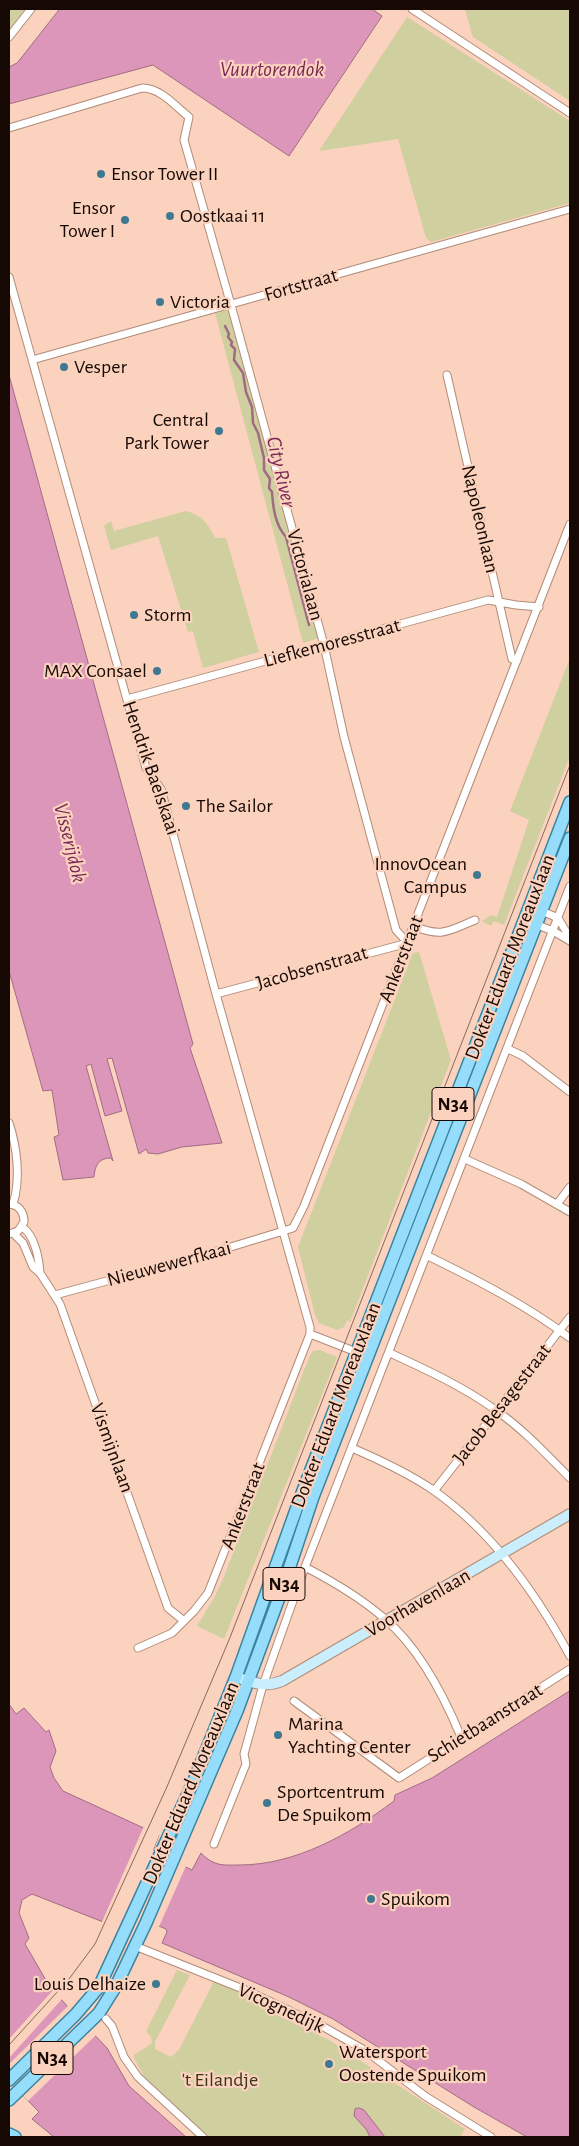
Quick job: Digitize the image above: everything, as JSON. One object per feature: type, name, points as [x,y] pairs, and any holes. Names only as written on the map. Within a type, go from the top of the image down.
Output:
[{"type":"main road","name":"Dokter Eduard Moreauxlaan","points":[[9,2080],[89,2001],[104,1979],[161,1854],[236,1677],[302,1493],[570,802]]},
{"type":"main road","name":"Dokter Eduard Moreauxlaan","points":[[102,2016],[146,1923],[221,1752],[283,1586],[313,1497],[570,838]]},
{"type":"main road","name":"N34","points":[[9,2100],[86,2025],[102,2016]]},
{"type":"main road","points":[[9,2134],[15,2137]]},
{"type":"street","points":[[9,37],[31,9]]},
{"type":"street","points":[[412,9],[570,113]]},
{"type":"street","name":"Victorialaan","points":[[9,128],[142,88],[152,88],[189,117],[184,140],[324,645],[344,737],[396,930],[408,942]]},
{"type":"street","name":"Fortstraat","points":[[32,360],[570,209]]},
{"type":"street","name":"Hendrik Baelskaai","points":[[9,277],[146,768],[161,789],[283,1232]]},
{"type":"street","name":"Napoleonlaan","points":[[447,375],[512,659],[517,661]]},
{"type":"street","name":"Ankerstraat","points":[[283,1232],[293,1228],[304,1206],[570,524]]},
{"type":"street","name":"Liefkemoresstraat","points":[[127,700],[488,600],[539,607]]},
{"type":"street","name":"Dokter Eduard Moreauxlaan","points":[[263,1685],[305,1568],[428,1256],[570,886]]},
{"type":"street","points":[[530,906],[558,918],[570,940]]},
{"type":"street","points":[[413,926],[442,934],[476,920]]},
{"type":"street","points":[[524,920],[570,940]]},
{"type":"street","name":"Jacobsenstraat","points":[[216,994],[408,942]]},
{"type":"street","points":[[508,1049],[523,1056],[570,1092]]},
{"type":"street","points":[[9,1123],[16,1155],[17,1187],[11,1204]]},
{"type":"street","points":[[465,1159],[521,1184],[570,1212]]},
{"type":"street","points":[[557,1204],[570,1187]]},
{"type":"street","name":"Vismijnlaan","points":[[11,1204],[18,1207],[24,1216],[22,1228],[26,1230],[39,1259],[40,1272]]},
{"type":"street","points":[[11,1234],[22,1228]]},
{"type":"street","points":[[283,1232],[310,1326],[310,1334],[368,1357]]},
{"type":"street","name":"Nieuwewerfkaai","points":[[55,1295],[283,1232]]},
{"type":"street","name":"Vismijnlaan","points":[[11,1234],[23,1243],[33,1267],[40,1272],[60,1304],[168,1608],[184,1621]]},
{"type":"street","points":[[428,1256],[488,1286],[570,1338]]},
{"type":"street","name":"Jacob Besagestraat","points":[[434,1490],[570,1317]]},
{"type":"street","name":"Ankerstraat","points":[[138,1648],[172,1633],[202,1602],[214,1578],[310,1334]]},
{"type":"street","points":[[390,1353],[451,1382],[497,1411],[570,1478]]},
{"type":"street","points":[[352,1448],[381,1460],[434,1490],[456,1509],[502,1554],[537,1599],[570,1656]]},
{"type":"street","name":"Voorhavenlaan","points":[[263,1685],[282,1681],[570,1514]]},
{"type":"street","points":[[305,1568],[354,1596],[387,1620],[438,1687],[461,1737]]},
{"type":"street","name":"Schietbaanstraat","points":[[294,1701],[400,1778],[461,1737],[570,1669]]},
{"type":"street","points":[[214,1844],[246,1764],[244,1754],[263,1685],[236,1677]]},
{"type":"street","name":"Vicognedijk","points":[[135,1946],[248,1991],[322,2026],[366,2051],[424,2096],[491,2137]]},
{"type":"street","points":[[102,2016],[112,2026],[124,2057],[138,2077],[203,2137]]},
{"type":"green space","points":[[9,9],[25,9],[9,30]]},
{"type":"green space","points":[[465,9],[570,9],[570,101],[473,37]]},
{"type":"green space","points":[[407,17],[570,121],[570,203],[431,242],[426,238],[398,139],[319,151]]},
{"type":"green space","points":[[230,309],[319,638],[303,643],[215,313]]},
{"type":"green space","points":[[186,511],[204,521],[215,538],[226,538],[259,652],[203,668],[193,631],[188,632],[158,536],[111,550],[104,526],[111,521],[114,531]]},
{"type":"green space","points":[[570,658],[570,756],[504,925],[494,921],[491,926],[482,921],[491,915],[497,917],[529,820],[510,811]]},
{"type":"green space","points":[[419,952],[451,1060],[350,1322],[347,1320],[344,1327],[337,1330],[319,1323],[315,1315],[298,1247],[413,953]]},
{"type":"green space","points":[[320,1350],[337,1357],[224,1639],[197,1626],[223,1579],[310,1355],[313,1351]]},
{"type":"green space","name":"'t Eilandje","points":[[177,1970],[190,1975],[155,2042],[155,2049],[171,2057],[179,2050],[214,1981],[281,2010],[279,2016],[329,2040],[465,2129],[460,2137],[208,2137],[146,2080],[134,2058],[134,2055],[152,2043],[151,2037],[146,2031]]},
{"type":"water","name":"Vuurtorendok","points":[[60,9],[372,9],[382,16],[289,156],[153,65],[9,104],[9,67],[17,63]]},
{"type":"water","name":"Visserijdok","points":[[9,375],[193,1044],[190,1048],[222,1143],[182,1147],[158,1154],[148,1153],[146,1149],[139,1154],[112,1058],[107,1059],[122,1111],[105,1116],[91,1064],[86,1066],[113,1161],[111,1158],[107,1158],[100,1161],[96,1166],[94,1177],[63,1180],[54,1137],[59,1135],[52,1090],[43,1091],[9,971]]},
{"type":"water","name":"Spuikom","points":[[570,1691],[570,2137],[527,2137],[474,2107],[333,2019],[289,1997],[162,1943],[167,1932],[166,1929],[125,1912],[116,1927],[32,1894],[22,1900],[19,1913],[29,1938],[25,1944],[47,1982],[107,2048],[129,2086],[186,2137],[54,2137],[32,2119],[39,2112],[9,2081],[9,1704],[16,1714],[24,1708],[46,1732],[49,1730],[56,1751],[50,1767],[54,1778],[63,1791],[159,1835],[153,1851],[192,1870],[201,1853],[216,1863],[226,1865],[260,1864],[281,1860],[341,1836],[394,1801],[395,1795],[432,1778]]},
{"type":"water","points":[[355,2109],[364,2110],[385,2137],[370,2137],[366,2129],[354,2116]]},
{"type":"pier","points":[[144,1826],[160,1833],[153,1850],[186,1866],[158,1929],[125,1914],[118,1928],[115,1929],[101,1924]]},
{"type":"pier","points":[[55,1988],[63,1998],[9,2058],[9,2039]]},
{"type":"pier","points":[[69,2005],[96,2035],[28,2101],[9,2081],[9,2064]]},
{"type":"waterway","name":"City River","points":[[225,326],[229,334],[228,337],[232,342],[231,345],[235,349],[234,360],[243,373],[246,392],[252,407],[253,423],[258,433],[264,458],[264,470],[270,479],[269,488],[272,492],[275,516],[279,527],[286,537],[309,625]]},
{"type":"tram line","points":[[9,2045],[69,1979],[95,1944],[166,1789],[229,1640],[570,765]]},
{"type":"place","name":"Ensor Tower II","points":[[101,174]]},
{"type":"place","name":"Oostkaai 11","points":[[170,216]]},
{"type":"place","name":"Ensor Tower I","points":[[125,220]]},
{"type":"place","name":"Victoria","points":[[160,302]]},
{"type":"place","name":"Vesper","points":[[64,367]]},
{"type":"place","name":"Central Park Tower","points":[[219,431]]},
{"type":"place","name":"Storm","points":[[134,615]]},
{"type":"place","name":"MAX Consael","points":[[157,671]]},
{"type":"place","name":"The Sailor","points":[[186,806]]},
{"type":"place","name":"InnovOcean Campus","points":[[477,875]]},
{"type":"place","name":"Marina Yachting Center","points":[[278,1735]]},
{"type":"place","name":"Sportcentrum De Spuikom","points":[[267,1803]]},
{"type":"place","name":"Spuikom","points":[[371,1899]]},
{"type":"place","name":"Louis Delhaize","points":[[156,1984]]},
{"type":"place","name":"Watersport Oostende Spuikom","points":[[329,2064]]}]
